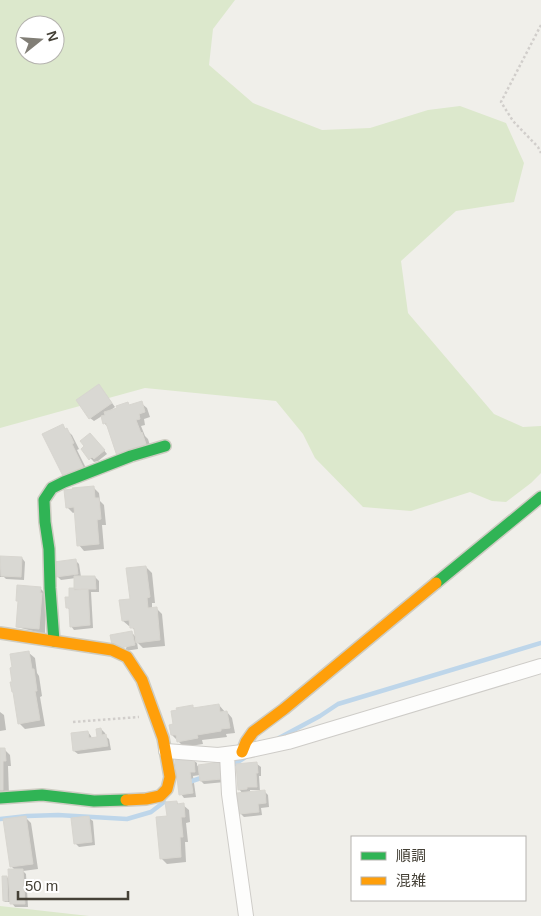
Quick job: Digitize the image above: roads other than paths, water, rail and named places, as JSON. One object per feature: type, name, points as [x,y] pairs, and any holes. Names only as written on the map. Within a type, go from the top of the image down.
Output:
[{"type":"street","points":[[54,641],[49,550],[45,522],[45,497],[52,488],[64,482],[131,456],[165,446]]},
{"type":"street","points":[[242,752],[253,732],[284,709],[541,497]]},
{"type":"street","points":[[0,633],[112,650],[127,656],[142,680],[163,738],[170,777],[167,789],[160,796],[146,799],[94,800],[42,795],[0,798]]},
{"type":"street","points":[[166,750],[218,755],[288,742],[541,666]]},
{"type":"street","points":[[227,754],[229,794],[246,916]]},
{"type":"waterway","points":[[279,738],[338,704],[541,643]]},
{"type":"waterway","points":[[230,767],[244,758]]},
{"type":"waterway","points":[[188,784],[204,777]]},
{"type":"waterway","points":[[0,819],[58,815],[127,819],[151,812],[164,802]]}]
